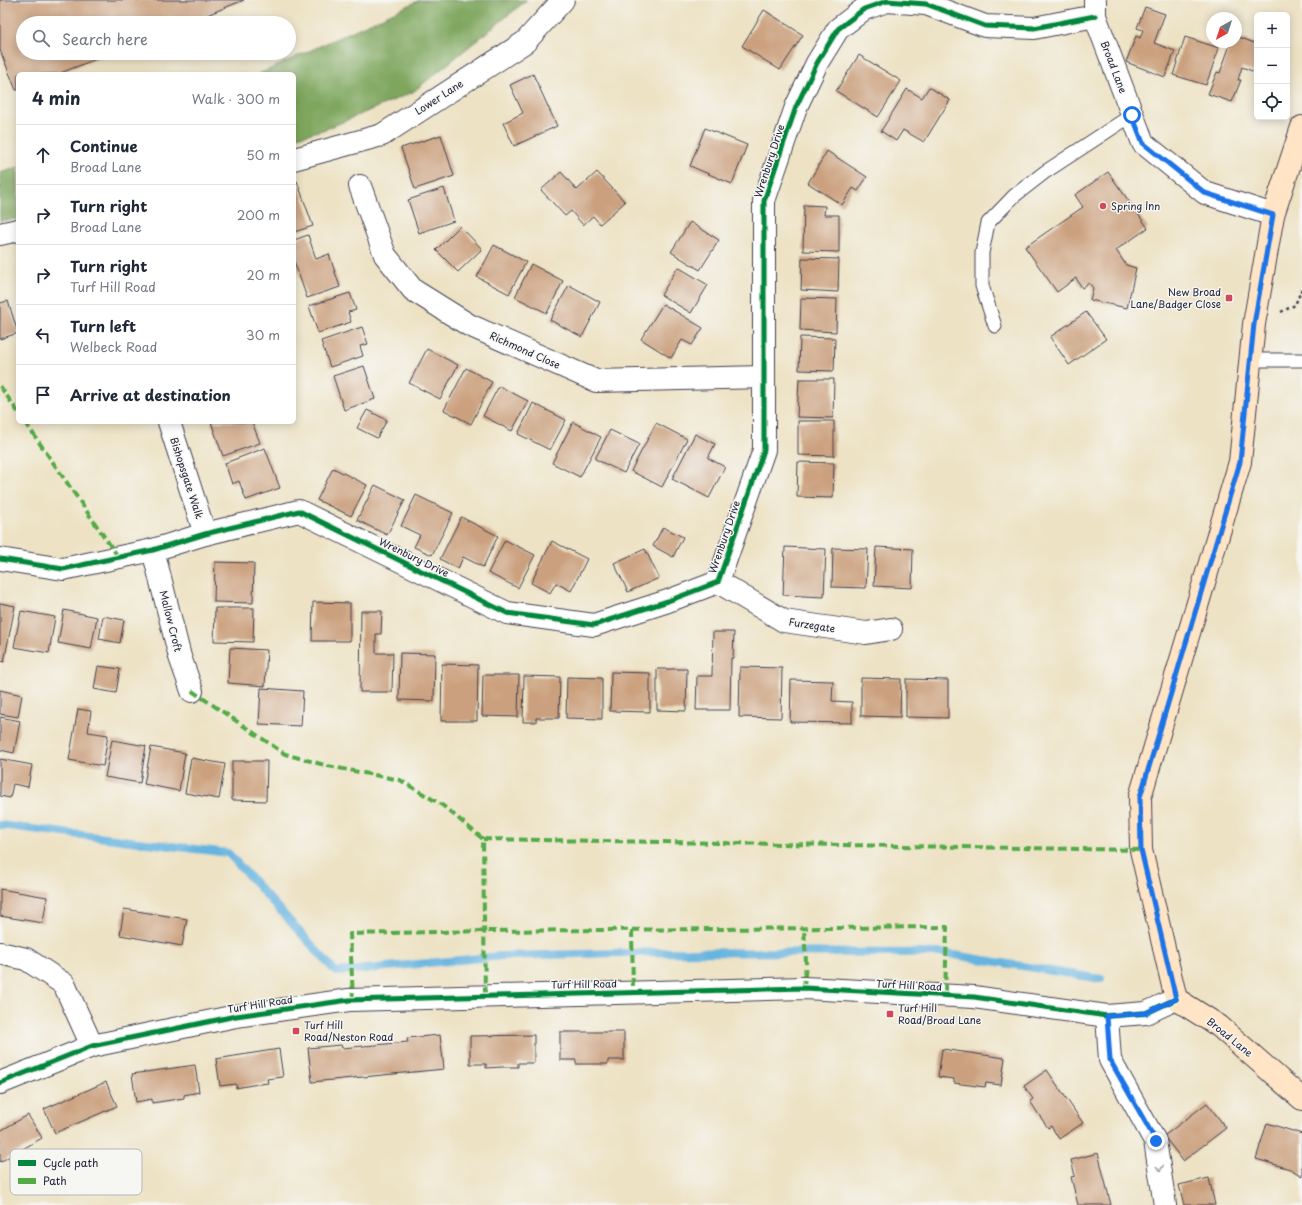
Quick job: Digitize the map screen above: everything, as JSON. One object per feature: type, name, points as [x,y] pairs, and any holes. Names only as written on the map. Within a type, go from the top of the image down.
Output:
[{"type":"main road","points":[[1176,999],[1141,850],[1140,797],[1240,462],[1254,324],[1273,215],[1302,127]]},
{"type":"main road","name":"Broad Lane","points":[[1176,999],[1219,1026],[1302,1099]]},
{"type":"street","name":"Lower Lane","points":[[296,158],[382,135],[524,42],[563,0]]},
{"type":"street","name":"Wrenbury Drive","points":[[0,559],[63,570],[153,550],[205,534],[299,511],[507,613],[594,625],[668,601],[718,582],[764,450],[764,201],[796,107],[817,63],[838,29],[864,9],[887,1],[926,4],[986,26],[1034,28],[1095,8]]},
{"type":"street","name":"Broad Lane","points":[[1095,8],[1143,143],[1205,193],[1273,215]]},
{"type":"street","name":"Richmond Close","points":[[360,186],[385,255],[413,290],[469,325],[596,382],[764,377]]},
{"type":"street","points":[[0,234],[16,230]]},
{"type":"street","name":"Bishopsgate Walk","points":[[170,424],[205,534]]},
{"type":"street","name":"Mallow Croft","points":[[153,550],[180,657],[192,691]]},
{"type":"street","name":"Furzegate","points":[[718,582],[784,621],[866,633],[891,629]]},
{"type":"street","points":[[0,953],[26,959],[64,984],[92,1046]]},
{"type":"street","name":"Turf Hill Road","points":[[0,1083],[92,1046],[236,1016],[349,1000],[804,988],[974,997],[1107,1016],[1146,1013],[1176,999]]},
{"type":"street","points":[[1107,1016],[1110,1060],[1156,1141],[1165,1205]]},
{"type":"lane","points":[[995,326],[982,286],[982,253],[988,223],[1014,196],[1032,182],[1132,115]]},
{"type":"lane","points":[[1250,360],[1302,360]]},
{"type":"green space","points":[[420,0],[527,0],[413,92],[326,129],[296,137],[296,72],[263,72],[289,60],[296,60],[296,57]]},
{"type":"green space","points":[[16,168],[16,219],[0,221],[0,173]]},
{"type":"building","points":[[0,0],[244,0],[204,16],[16,16],[16,60],[93,60],[63,72],[16,72],[16,90],[0,50]]},
{"type":"building","points":[[1145,7],[1165,14],[1154,43],[1175,51],[1165,77],[1126,62],[1136,36],[1140,38],[1143,30],[1137,28]]},
{"type":"building","points":[[764,10],[803,35],[780,70],[742,46]]},
{"type":"building","points":[[1185,37],[1206,44],[1206,48],[1219,48],[1206,85],[1173,75]]},
{"type":"building","points":[[1242,38],[1254,43],[1254,72],[1242,67],[1238,80],[1241,80],[1232,102],[1208,94],[1217,72],[1220,73],[1229,48],[1242,48]]},
{"type":"building","points":[[859,55],[901,81],[878,117],[836,91]]},
{"type":"building","points":[[533,74],[557,126],[514,146],[503,123],[523,113],[510,85]]},
{"type":"building","points":[[929,87],[950,100],[924,142],[903,130],[896,141],[881,131],[907,89],[922,98]]},
{"type":"building","points":[[705,128],[747,145],[732,184],[690,166]]},
{"type":"building","points":[[441,135],[454,176],[415,189],[401,148]]},
{"type":"building","points":[[827,151],[867,177],[858,191],[853,188],[842,205],[808,183]]},
{"type":"building","points":[[561,172],[577,190],[597,172],[625,202],[600,224],[593,216],[583,225],[571,211],[565,216],[541,190]]},
{"type":"building","points":[[1108,172],[1148,228],[1116,250],[1126,265],[1136,268],[1127,308],[1090,300],[1093,288],[1089,283],[1082,288],[1076,278],[1057,292],[1025,247],[1083,207],[1075,195]]},
{"type":"building","points":[[296,181],[313,226],[296,231]]},
{"type":"building","points":[[444,188],[454,221],[419,233],[408,200]]},
{"type":"building","points":[[804,205],[825,206],[824,215],[839,215],[839,252],[803,251]]},
{"type":"building","points":[[690,222],[719,240],[700,270],[671,252]]},
{"type":"building","points":[[460,226],[482,249],[458,272],[436,250]]},
{"type":"building","points":[[308,235],[316,259],[329,254],[340,287],[307,298],[296,267],[296,239]]},
{"type":"building","points":[[494,245],[526,262],[509,294],[477,277]]},
{"type":"building","points":[[802,258],[839,259],[838,292],[801,290]]},
{"type":"building","points":[[531,264],[563,281],[547,313],[515,297]]},
{"type":"building","points":[[678,267],[708,285],[691,313],[661,295]]},
{"type":"building","points":[[569,285],[600,302],[582,337],[550,320]]},
{"type":"building","points":[[350,293],[356,310],[348,312],[351,322],[318,333],[309,306]]},
{"type":"building","points":[[801,298],[837,299],[836,332],[800,330]]},
{"type":"building","points":[[8,301],[16,327],[16,334],[0,339],[0,303]]},
{"type":"building","points":[[663,304],[703,328],[692,345],[682,340],[671,358],[641,339]]},
{"type":"building","points":[[1086,312],[1106,339],[1069,365],[1050,337]]},
{"type":"building","points":[[362,327],[368,344],[360,346],[363,356],[330,367],[321,341]]},
{"type":"building","points":[[800,337],[835,338],[834,371],[799,370]]},
{"type":"building","points":[[427,349],[458,365],[440,399],[409,383]]},
{"type":"building","points":[[364,366],[375,399],[344,410],[333,376]]},
{"type":"building","points":[[466,368],[492,382],[471,424],[444,410]]},
{"type":"building","points":[[799,379],[834,379],[833,418],[797,417]]},
{"type":"building","points":[[499,386],[528,401],[512,431],[483,416]]},
{"type":"building","points":[[533,403],[566,420],[550,450],[518,434]]},
{"type":"building","points":[[367,410],[387,420],[377,438],[357,428]]},
{"type":"building","points":[[798,421],[834,421],[834,456],[798,455]]},
{"type":"building","points":[[573,422],[601,437],[580,477],[552,463]]},
{"type":"building","points":[[656,423],[687,439],[662,487],[631,471]]},
{"type":"building","points":[[212,424],[253,424],[260,443],[223,456]]},
{"type":"building","points":[[610,430],[639,444],[624,473],[595,459]]},
{"type":"building","points":[[695,434],[715,444],[708,458],[725,467],[709,498],[672,479]]},
{"type":"building","points":[[265,448],[280,488],[246,500],[239,481],[232,484],[225,463]]},
{"type":"building","points":[[798,462],[834,463],[833,498],[797,497]]},
{"type":"building","points":[[333,468],[367,485],[351,516],[317,500]]},
{"type":"building","points":[[375,485],[405,500],[387,535],[357,520]]},
{"type":"building","points":[[416,495],[453,513],[432,555],[414,547],[420,535],[401,526]]},
{"type":"building","points":[[461,517],[498,536],[483,567],[463,557],[458,569],[440,559]]},
{"type":"building","points":[[663,527],[683,537],[673,557],[653,546]]},
{"type":"building","points":[[505,540],[535,555],[518,588],[488,573]]},
{"type":"building","points":[[552,541],[587,559],[571,591],[556,583],[550,593],[531,583]]},
{"type":"building","points":[[785,547],[826,549],[824,597],[783,595]]},
{"type":"building","points":[[876,547],[913,549],[912,588],[874,586]]},
{"type":"building","points":[[833,548],[868,549],[866,588],[832,587]]},
{"type":"building","points":[[645,549],[659,578],[628,592],[614,563]]},
{"type":"building","points":[[215,562],[254,563],[253,603],[214,602]]},
{"type":"building","points":[[313,602],[350,603],[350,641],[312,641]]},
{"type":"building","points":[[0,603],[15,606],[4,662],[0,661]]},
{"type":"building","points":[[215,608],[254,608],[253,642],[214,641]]},
{"type":"building","points":[[64,610],[97,617],[91,649],[58,643]]},
{"type":"building","points":[[21,611],[55,617],[49,653],[14,647]]},
{"type":"building","points":[[361,611],[382,611],[381,634],[376,634],[376,653],[393,653],[392,692],[360,692]]},
{"type":"building","points":[[103,616],[124,620],[120,643],[99,639]]},
{"type":"building","points":[[713,632],[734,632],[733,658],[731,658],[730,710],[696,710],[697,676],[712,676]]},
{"type":"building","points":[[230,648],[267,650],[265,686],[228,683]]},
{"type":"building","points":[[400,653],[435,654],[434,701],[399,700]]},
{"type":"building","points":[[442,664],[478,665],[477,721],[441,721]]},
{"type":"building","points":[[98,666],[120,669],[116,693],[94,689]]},
{"type":"building","points":[[740,667],[782,668],[781,718],[739,717]]},
{"type":"building","points":[[657,669],[687,669],[686,711],[657,710]]},
{"type":"building","points":[[611,672],[650,673],[650,712],[610,711]]},
{"type":"building","points":[[483,675],[519,675],[518,717],[482,716]]},
{"type":"building","points":[[524,676],[560,677],[559,718],[536,718],[536,722],[523,722]]},
{"type":"building","points":[[567,677],[602,678],[602,719],[566,718]]},
{"type":"building","points":[[861,678],[901,679],[900,717],[861,716]]},
{"type":"building","points":[[906,679],[948,680],[948,718],[906,717]]},
{"type":"building","points":[[791,680],[833,681],[832,701],[852,702],[852,723],[790,722]]},
{"type":"building","points":[[261,688],[303,691],[301,726],[259,724]]},
{"type":"building","points":[[0,690],[22,695],[18,717],[0,714]]},
{"type":"building","points":[[78,709],[91,711],[88,732],[108,735],[103,766],[69,760]]},
{"type":"building","points":[[0,717],[20,721],[14,753],[0,750]]},
{"type":"building","points":[[112,740],[146,746],[140,783],[105,777]]},
{"type":"building","points":[[151,747],[185,753],[179,791],[144,784]]},
{"type":"building","points":[[191,758],[225,764],[219,799],[185,793]]},
{"type":"building","points":[[0,759],[32,765],[28,787],[13,784],[10,798],[0,796]]},
{"type":"building","points":[[232,761],[267,761],[266,801],[232,800]]},
{"type":"building","points":[[0,889],[47,897],[43,923],[0,916]]},
{"type":"building","points":[[124,909],[187,919],[182,946],[120,935]]},
{"type":"building","points":[[560,1032],[624,1032],[624,1060],[608,1060],[608,1064],[576,1064],[576,1060],[560,1060]]},
{"type":"building","points":[[440,1035],[444,1069],[312,1082],[308,1048],[341,1045],[342,1048],[408,1042],[407,1038]]},
{"type":"building","points":[[534,1035],[534,1063],[518,1063],[518,1067],[486,1068],[486,1064],[470,1064],[470,1036]]},
{"type":"building","points":[[279,1049],[283,1077],[267,1079],[268,1083],[236,1088],[236,1084],[220,1086],[216,1059]]},
{"type":"building","points":[[942,1049],[1005,1058],[1001,1085],[986,1083],[985,1087],[954,1083],[954,1079],[938,1077]]},
{"type":"building","points":[[195,1065],[199,1092],[184,1095],[184,1098],[152,1103],[152,1099],[136,1102],[132,1074]]},
{"type":"building","points":[[1047,1070],[1083,1123],[1059,1139],[1051,1126],[1048,1128],[1039,1115],[1030,1101],[1033,1099],[1024,1086]]},
{"type":"building","points":[[106,1082],[117,1106],[55,1133],[44,1109]]},
{"type":"building","points":[[1207,1103],[1226,1128],[1183,1161],[1164,1136]]},
{"type":"building","points":[[28,1115],[42,1138],[23,1149],[10,1149],[10,1156],[0,1162],[0,1131]]},
{"type":"building","points":[[1267,1123],[1302,1134],[1302,1176],[1290,1169],[1256,1159]]},
{"type":"building","points":[[1098,1153],[1111,1205],[1078,1205],[1071,1177],[1075,1176],[1071,1160]]},
{"type":"building","points":[[1209,1178],[1215,1205],[1184,1205],[1179,1185]]},
{"type":"waterway","points":[[0,825],[228,853],[336,972],[501,956],[660,952],[942,953],[1101,979]]},
{"type":"marked path","points":[[0,386],[16,409]]},
{"type":"marked path","points":[[26,424],[119,558]]},
{"type":"marked path","points":[[192,691],[285,754],[328,766],[400,780],[442,805],[483,839],[485,996]]},
{"type":"marked path","points":[[483,839],[1141,850]]},
{"type":"marked path","points":[[353,1000],[350,934],[483,931],[947,927],[945,995]]},
{"type":"marked path","points":[[804,929],[806,962],[804,988]]},
{"type":"marked path","points":[[632,930],[633,992]]},
{"type":"cycle path","points":[[0,559],[63,569],[153,550],[205,534],[299,511],[507,613],[594,625],[668,601],[718,582],[764,450],[764,201],[796,107],[817,63],[838,29],[864,9],[887,1],[926,4],[985,26],[1034,28],[1095,16]]},
{"type":"cycle path","points":[[0,1083],[92,1046],[236,1016],[349,1000],[804,988],[974,997],[1107,1016],[1146,1013],[1176,999]]},
{"type":"place","name":"Spring Inn","points":[[1103,206]]},
{"type":"place","name":"New Broad Lane/Badger Close","points":[[1229,298]]},
{"type":"place","name":"Turf Hill Road/Broad Lane","points":[[890,1014]]},
{"type":"place","name":"Turf Hill Road/Neston Road","points":[[296,1031]]},
{"type":"route","points":[[1132,115],[1143,143],[1205,193],[1273,215],[1254,324],[1240,462],[1140,797],[1141,850],[1176,999],[1146,1013],[1107,1016],[1110,1060],[1156,1141]]}]
